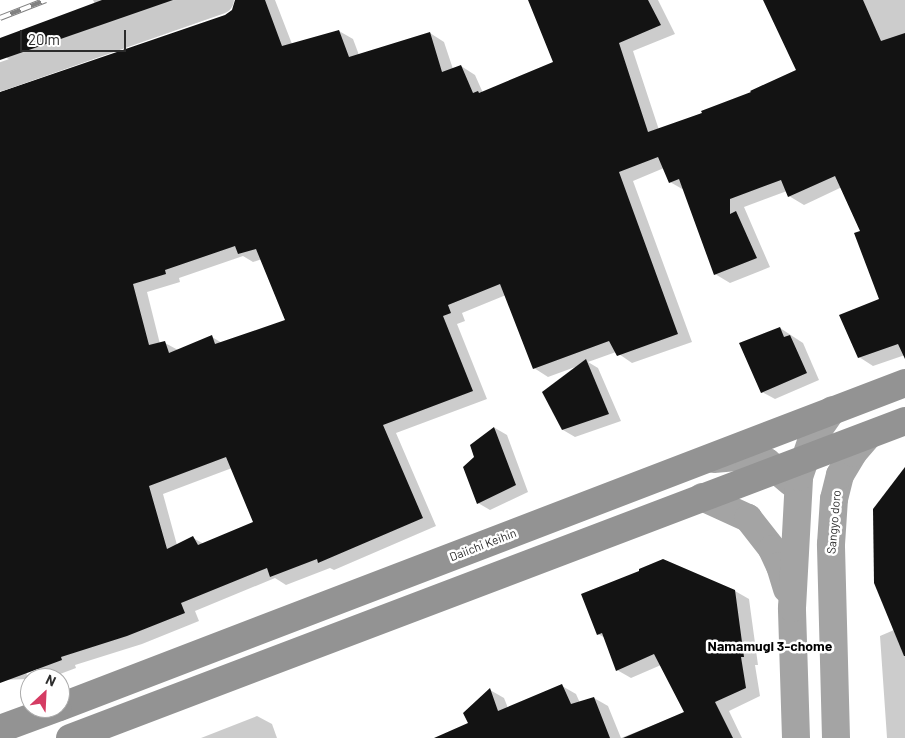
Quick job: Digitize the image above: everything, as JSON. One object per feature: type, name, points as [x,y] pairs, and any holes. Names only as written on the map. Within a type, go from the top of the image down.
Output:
[{"type":"highway","name":"Daiichi Keihin","points":[[70,704],[905,383]]},
{"type":"highway","points":[[70,738],[905,421]]},
{"type":"highway","name":"Daiichi Keihin","points":[[0,729],[31,718]]},
{"type":"main road","points":[[796,738],[792,608],[799,477],[812,439],[832,410]]},
{"type":"main road","name":"Sangyo doro","points":[[836,738],[831,544],[834,499],[840,475],[853,452],[868,436]]},
{"type":"main road","name":"Sangyo doro","points":[[693,464],[722,457],[747,456],[767,462],[787,477],[806,502],[821,535],[828,556],[832,588]]},
{"type":"main road","points":[[702,497],[748,518],[772,549],[780,566],[792,608]]},
{"type":"street","points":[[0,77],[220,0]]},
{"type":"building","points":[[102,0],[173,0],[0,60],[0,38]]},
{"type":"building","points":[[235,0],[265,0],[282,46],[339,30],[349,57],[430,32],[442,72],[461,65],[473,93],[478,91],[479,93],[553,62],[528,0],[648,0],[661,25],[619,43],[648,132],[702,113],[701,111],[751,92],[796,70],[763,0],[863,0],[881,41],[905,33],[905,359],[898,344],[858,358],[839,315],[879,299],[854,233],[860,231],[835,176],[788,197],[781,180],[730,199],[730,214],[736,211],[757,258],[714,275],[679,179],[669,183],[658,157],[619,172],[678,334],[617,356],[609,341],[533,369],[500,284],[448,305],[451,313],[443,316],[473,391],[383,425],[423,518],[318,563],[317,559],[270,577],[267,568],[181,603],[185,613],[127,636],[61,657],[62,660],[40,668],[20,668],[20,676],[0,683],[0,92],[225,15],[232,10]],"holes":[[[235,246],[238,254],[256,249],[285,320],[215,344],[212,335],[169,353],[165,341],[149,345],[133,284],[166,274],[165,270]],[[226,457],[253,522],[198,545],[193,536],[167,549],[149,486]]]},
{"type":"building","points":[[780,327],[784,337],[790,335],[807,373],[761,393],[739,343]]},
{"type":"building","points":[[586,359],[609,414],[562,430],[542,392]]},
{"type":"building","points":[[494,427],[516,485],[477,504],[463,467],[474,457],[470,445]]},
{"type":"building","points":[[905,467],[904,656],[874,583],[873,509]]},
{"type":"building","points":[[663,559],[735,590],[744,657],[741,657],[746,688],[715,702],[733,738],[623,738],[684,712],[654,654],[616,671],[602,633],[597,635],[581,594],[639,571],[639,569]]},
{"type":"building","points":[[562,684],[571,704],[594,697],[610,738],[434,738],[468,723],[463,713],[490,688],[498,711]]},
{"type":"railway","points":[[0,18],[46,0]]},
{"type":"district","name":"Namamugi 3-chome","points":[[770,646]]}]
